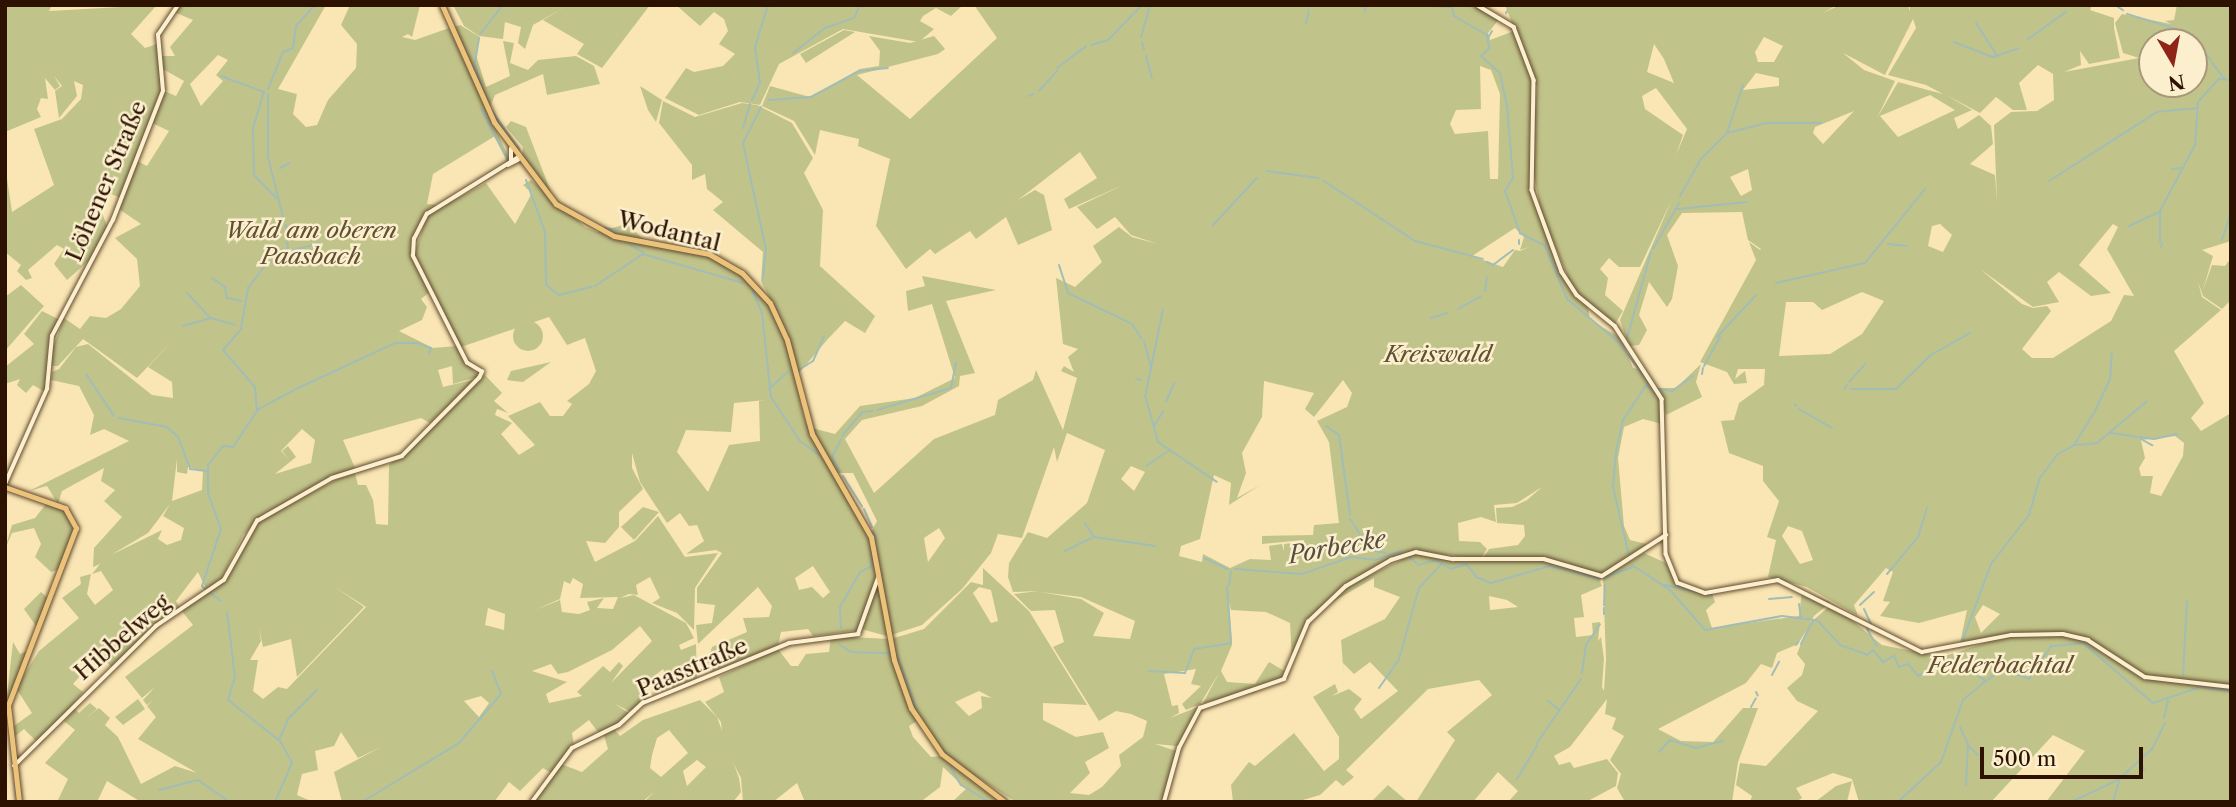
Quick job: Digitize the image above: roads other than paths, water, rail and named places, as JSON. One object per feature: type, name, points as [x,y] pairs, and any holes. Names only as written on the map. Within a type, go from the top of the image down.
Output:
[{"type":"main road","name":"Wodantal","points":[[442,5],[483,102],[518,159],[556,204],[587,226],[709,254],[758,287],[784,330],[812,435],[865,521],[879,569],[879,583],[894,660],[919,723],[969,780],[1005,802]]},
{"type":"main road","points":[[6,482],[65,509],[76,527],[10,698],[19,802]]},
{"type":"street","name":"Löhener Straße","points":[[6,482],[50,370],[52,336],[113,220],[163,90],[158,35],[178,5]]},
{"type":"street","points":[[1476,5],[1511,24],[1534,80],[1531,184],[1562,272],[1577,295],[1615,326],[1662,399],[1665,535],[1669,570],[1689,590],[1778,580],[1841,606],[1899,645],[1931,653],[2011,635],[2063,634],[2088,640],[2145,677],[2231,687]]},
{"type":"street","points":[[506,166],[510,161],[511,149]]},
{"type":"street","points":[[510,161],[518,159]]},
{"type":"street","points":[[506,166],[518,159]]},
{"type":"street","name":"Hibbelweg","points":[[14,766],[156,626],[209,594],[224,580],[243,538],[268,513],[345,472],[401,456],[482,372],[467,363],[412,248],[427,214],[506,166]]},
{"type":"street","points":[[1164,802],[1179,748],[1200,708],[1284,679],[1308,622],[1346,586],[1391,560],[1416,552],[1453,559],[1546,560],[1602,576],[1665,535]]},
{"type":"street","name":"Paasstraße","points":[[532,802],[572,748],[619,725],[642,704],[789,643],[858,634],[870,588],[879,583]]},
{"type":"waterway","points":[[268,89],[283,52],[293,48],[296,26],[315,5]]},
{"type":"waterway","points":[[481,33],[503,5]]},
{"type":"waterway","points":[[752,100],[760,83],[755,47],[768,5]]},
{"type":"waterway","points":[[854,18],[860,5]]},
{"type":"waterway","points":[[1091,45],[1108,40],[1142,5]]},
{"type":"waterway","points":[[1141,37],[1150,5]]},
{"type":"waterway","points":[[1365,12],[1366,5]]},
{"type":"waterway","points":[[1420,5],[1452,7],[1454,16],[1487,35],[1489,48],[1481,56],[1500,73],[1507,105],[1513,178],[1505,191],[1520,233],[1545,246],[1567,299],[1617,341],[1645,377]]},
{"type":"waterway","points":[[2118,7],[2123,10]]},
{"type":"waterway","points":[[1306,23],[1309,10]]},
{"type":"waterway","points":[[2028,39],[2066,12]]},
{"type":"waterway","points":[[2127,14],[2189,33],[2211,60]]},
{"type":"waterway","points":[[793,53],[825,28],[851,19]]},
{"type":"waterway","points":[[1976,23],[1998,57]]},
{"type":"waterway","points":[[1488,38],[1492,31]]},
{"type":"waterway","points":[[479,38],[475,64],[484,93]]},
{"type":"waterway","points":[[1142,42],[1144,50]]},
{"type":"waterway","points":[[1954,42],[1992,57],[2019,48]]},
{"type":"waterway","points":[[1057,68],[1086,46]]},
{"type":"waterway","points":[[1146,56],[1152,78]]},
{"type":"waterway","points":[[2212,63],[2224,78]]},
{"type":"waterway","points":[[769,100],[811,97],[859,71],[888,68]]},
{"type":"waterway","points":[[1039,91],[1057,71]]},
{"type":"waterway","points":[[221,76],[264,92],[253,129],[254,175],[276,198]]},
{"type":"waterway","points":[[2160,242],[2160,211],[2195,145],[2198,102],[2219,79],[2231,80]]},
{"type":"waterway","points":[[1680,196],[1701,159],[1727,133],[1743,85]]},
{"type":"waterway","points":[[268,94],[268,157],[284,221]]},
{"type":"waterway","points":[[1029,96],[1034,94]]},
{"type":"waterway","points":[[743,128],[750,104]]},
{"type":"waterway","points":[[761,107],[743,143],[766,249],[763,278]]},
{"type":"waterway","points":[[2190,109],[2197,108]]},
{"type":"waterway","points":[[481,109],[507,159]]},
{"type":"waterway","points":[[2049,181],[2157,112],[2188,109]]},
{"type":"waterway","points":[[492,111],[519,151]]},
{"type":"waterway","points":[[1727,133],[1767,123],[1821,123]]},
{"type":"waterway","points":[[280,168],[290,163]]},
{"type":"waterway","points":[[2172,169],[2182,168]]},
{"type":"waterway","points":[[1267,171],[1319,178]]},
{"type":"waterway","points":[[1213,225],[1257,178]]},
{"type":"waterway","points":[[526,180],[545,232],[546,285],[559,295],[592,287]]},
{"type":"waterway","points":[[1324,181],[1415,241],[1483,259]]},
{"type":"waterway","points":[[1776,283],[1865,263],[1925,189]]},
{"type":"waterway","points":[[1678,209],[1747,202]]},
{"type":"waterway","points":[[1653,249],[1679,203]]},
{"type":"waterway","points":[[2129,226],[2159,212]]},
{"type":"waterway","points":[[2222,240],[2231,213]]},
{"type":"waterway","points":[[221,601],[202,586],[221,529],[208,494],[208,465],[223,446],[233,447],[257,411],[255,387],[223,350],[241,329],[248,288],[267,263],[279,260],[282,249],[288,252],[286,225]]},
{"type":"waterway","points":[[605,228],[618,230]]},
{"type":"waterway","points":[[290,251],[320,243]]},
{"type":"waterway","points":[[2161,247],[2162,243]]},
{"type":"waterway","points":[[1888,244],[1907,246]]},
{"type":"waterway","points":[[630,245],[643,252]]},
{"type":"waterway","points":[[1487,262],[1493,265],[1513,250]]},
{"type":"waterway","points":[[1627,338],[1651,252]]},
{"type":"waterway","points":[[595,286],[643,254],[743,283]]},
{"type":"waterway","points":[[1059,265],[1068,293],[1132,324],[1141,338]]},
{"type":"waterway","points":[[1485,291],[1487,277]]},
{"type":"waterway","points":[[212,278],[225,287],[227,298],[242,301]]},
{"type":"waterway","points":[[753,292],[762,313],[771,397],[800,441],[819,455]]},
{"type":"waterway","points":[[187,293],[209,317]]},
{"type":"waterway","points":[[1717,337],[1756,295]]},
{"type":"waterway","points":[[1458,309],[1481,296]]},
{"type":"waterway","points":[[1151,368],[1163,309]]},
{"type":"waterway","points":[[1431,318],[1447,313]]},
{"type":"waterway","points":[[183,326],[211,318],[235,325]]},
{"type":"waterway","points":[[1851,389],[1896,389],[1931,355],[1970,333]]},
{"type":"waterway","points":[[799,370],[813,361],[824,336]]},
{"type":"waterway","points":[[1704,366],[1720,337]]},
{"type":"waterway","points":[[1144,341],[1151,368],[1146,392]]},
{"type":"waterway","points":[[296,389],[395,343],[417,343],[431,348],[429,354]]},
{"type":"waterway","points":[[1961,645],[1991,564],[2029,515],[2039,479],[2058,454],[2074,445],[2096,409],[2110,379],[2112,353]]},
{"type":"waterway","points":[[877,410],[951,388],[956,362]]},
{"type":"waterway","points":[[1849,382],[1865,364]]},
{"type":"waterway","points":[[1702,374],[1703,368]]},
{"type":"waterway","points":[[769,389],[788,372]]},
{"type":"waterway","points":[[86,374],[114,416]]},
{"type":"waterway","points":[[1647,387],[1672,391],[1693,376]]},
{"type":"waterway","points":[[1136,379],[1141,380]]},
{"type":"waterway","points":[[1630,560],[1613,487],[1616,452],[1623,420],[1649,381]]},
{"type":"waterway","points":[[1166,402],[1174,383]]},
{"type":"waterway","points":[[1844,389],[1847,385]]},
{"type":"waterway","points":[[257,410],[294,390]]},
{"type":"waterway","points":[[1145,395],[1158,442],[1217,482]]},
{"type":"waterway","points":[[2076,445],[2097,443],[2147,401]]},
{"type":"waterway","points":[[1799,409],[1832,428]]},
{"type":"waterway","points":[[842,436],[862,412],[873,411]]},
{"type":"waterway","points":[[1155,425],[1163,411]]},
{"type":"waterway","points":[[119,418],[167,427],[178,437],[190,469],[206,471]]},
{"type":"waterway","points":[[1326,426],[1339,435],[1350,514]]},
{"type":"waterway","points":[[2111,433],[2154,439],[2177,434]]},
{"type":"waterway","points":[[840,471],[832,457],[841,439]]},
{"type":"waterway","points":[[2141,439],[2152,445]]},
{"type":"waterway","points":[[1146,466],[1170,450]]},
{"type":"waterway","points":[[843,476],[862,506]]},
{"type":"waterway","points":[[1887,574],[1918,537],[1927,508]]},
{"type":"waterway","points":[[864,509],[872,527]]},
{"type":"waterway","points":[[1350,519],[1370,550],[1386,553]]},
{"type":"waterway","name":"Porbecke","points":[[1085,523],[1094,537],[1155,546]]},
{"type":"waterway","points":[[874,532],[876,540]]},
{"type":"waterway","points":[[1065,551],[1092,538]]},
{"type":"waterway","points":[[841,628],[840,607],[860,572],[872,566],[871,549]]},
{"type":"waterway","name":"Porbecke","points":[[1235,569],[1302,574],[1351,557],[1374,560],[1402,551]]},
{"type":"waterway","name":"Porbecke","points":[[1409,557],[1419,565],[1436,560],[1451,569],[1466,564],[1476,576]]},
{"type":"waterway","name":"Porbecke","points":[[1204,558],[1228,569]]},
{"type":"waterway","points":[[1379,688],[1399,659],[1419,588],[1442,563]]},
{"type":"waterway","points":[[1632,565],[1670,590],[1705,630],[1782,616],[1817,620],[1840,645],[1867,655],[1873,650],[1883,662],[1894,656],[1899,667],[1908,664],[1918,676],[1954,659],[1986,681],[2002,670],[2029,679],[2051,646],[2083,643],[2153,703],[2200,687],[2231,692]]},
{"type":"waterway","name":"Porbecke","points":[[1476,577],[1491,583],[1550,566],[1600,579]]},
{"type":"waterway","name":"Porbecke","points":[[1604,578],[1632,567]]},
{"type":"waterway","points":[[1229,585],[1231,571]]},
{"type":"waterway","points":[[1604,605],[1605,585]]},
{"type":"waterway","points":[[1665,585],[1712,595]]},
{"type":"waterway","points":[[1227,587],[1231,642]]},
{"type":"waterway","points":[[1860,605],[1874,592]]},
{"type":"waterway","points":[[1769,599],[1792,597]]},
{"type":"waterway","points":[[2183,675],[2187,601]]},
{"type":"waterway","points":[[1799,604],[1801,618]]},
{"type":"waterway","points":[[1604,608],[1604,614]]},
{"type":"waterway","points":[[1864,609],[1871,624]]},
{"type":"waterway","points":[[227,612],[235,677],[228,700],[280,741],[292,763],[275,802]]},
{"type":"waterway","points":[[1801,644],[1813,620]]},
{"type":"waterway","points":[[1582,673],[1586,645],[1600,624]]},
{"type":"waterway","points":[[1867,629],[1877,646]]},
{"type":"waterway","points":[[1149,671],[1185,673],[1194,649],[1231,643]]},
{"type":"waterway","points":[[839,644],[851,652],[889,653]]},
{"type":"waterway","points":[[898,656],[918,714]]},
{"type":"waterway","points":[[1772,675],[1779,662]]},
{"type":"waterway","points":[[362,802],[459,743],[501,694],[492,671]]},
{"type":"waterway","points":[[1537,743],[1581,679]]},
{"type":"waterway","points":[[1898,802],[1941,762],[1963,700],[1986,681]]},
{"type":"waterway","points":[[280,738],[288,719],[317,690]]},
{"type":"waterway","points":[[1756,692],[1758,696]]},
{"type":"waterway","points":[[1751,707],[1756,698]]},
{"type":"waterway","points":[[2164,718],[2168,700]]},
{"type":"waterway","points":[[1548,701],[1559,710]]},
{"type":"waterway","points":[[2071,802],[2118,780],[2152,749],[2165,723]]},
{"type":"waterway","points":[[1960,727],[1968,744],[1966,785]]},
{"type":"waterway","points":[[1659,752],[1670,740],[1696,748],[1723,741]]},
{"type":"waterway","points":[[1517,779],[1537,746]]},
{"type":"waterway","points":[[1969,746],[1978,755]]},
{"type":"waterway","points":[[940,747],[949,756]]},
{"type":"waterway","points":[[2140,760],[2144,770]]},
{"type":"waterway","points":[[950,767],[961,785],[989,802]]},
{"type":"waterway","points":[[2113,802],[2120,778]]},
{"type":"waterway","points":[[159,790],[198,780],[229,802]]},
{"type":"park label","name":"Wald am oberen Paasbach","points":[[311,243]]},
{"type":"park label","name":"Kreiswald","points":[[1438,354]]},
{"type":"park label","name":"Felderbachtal","points":[[2000,665]]}]
